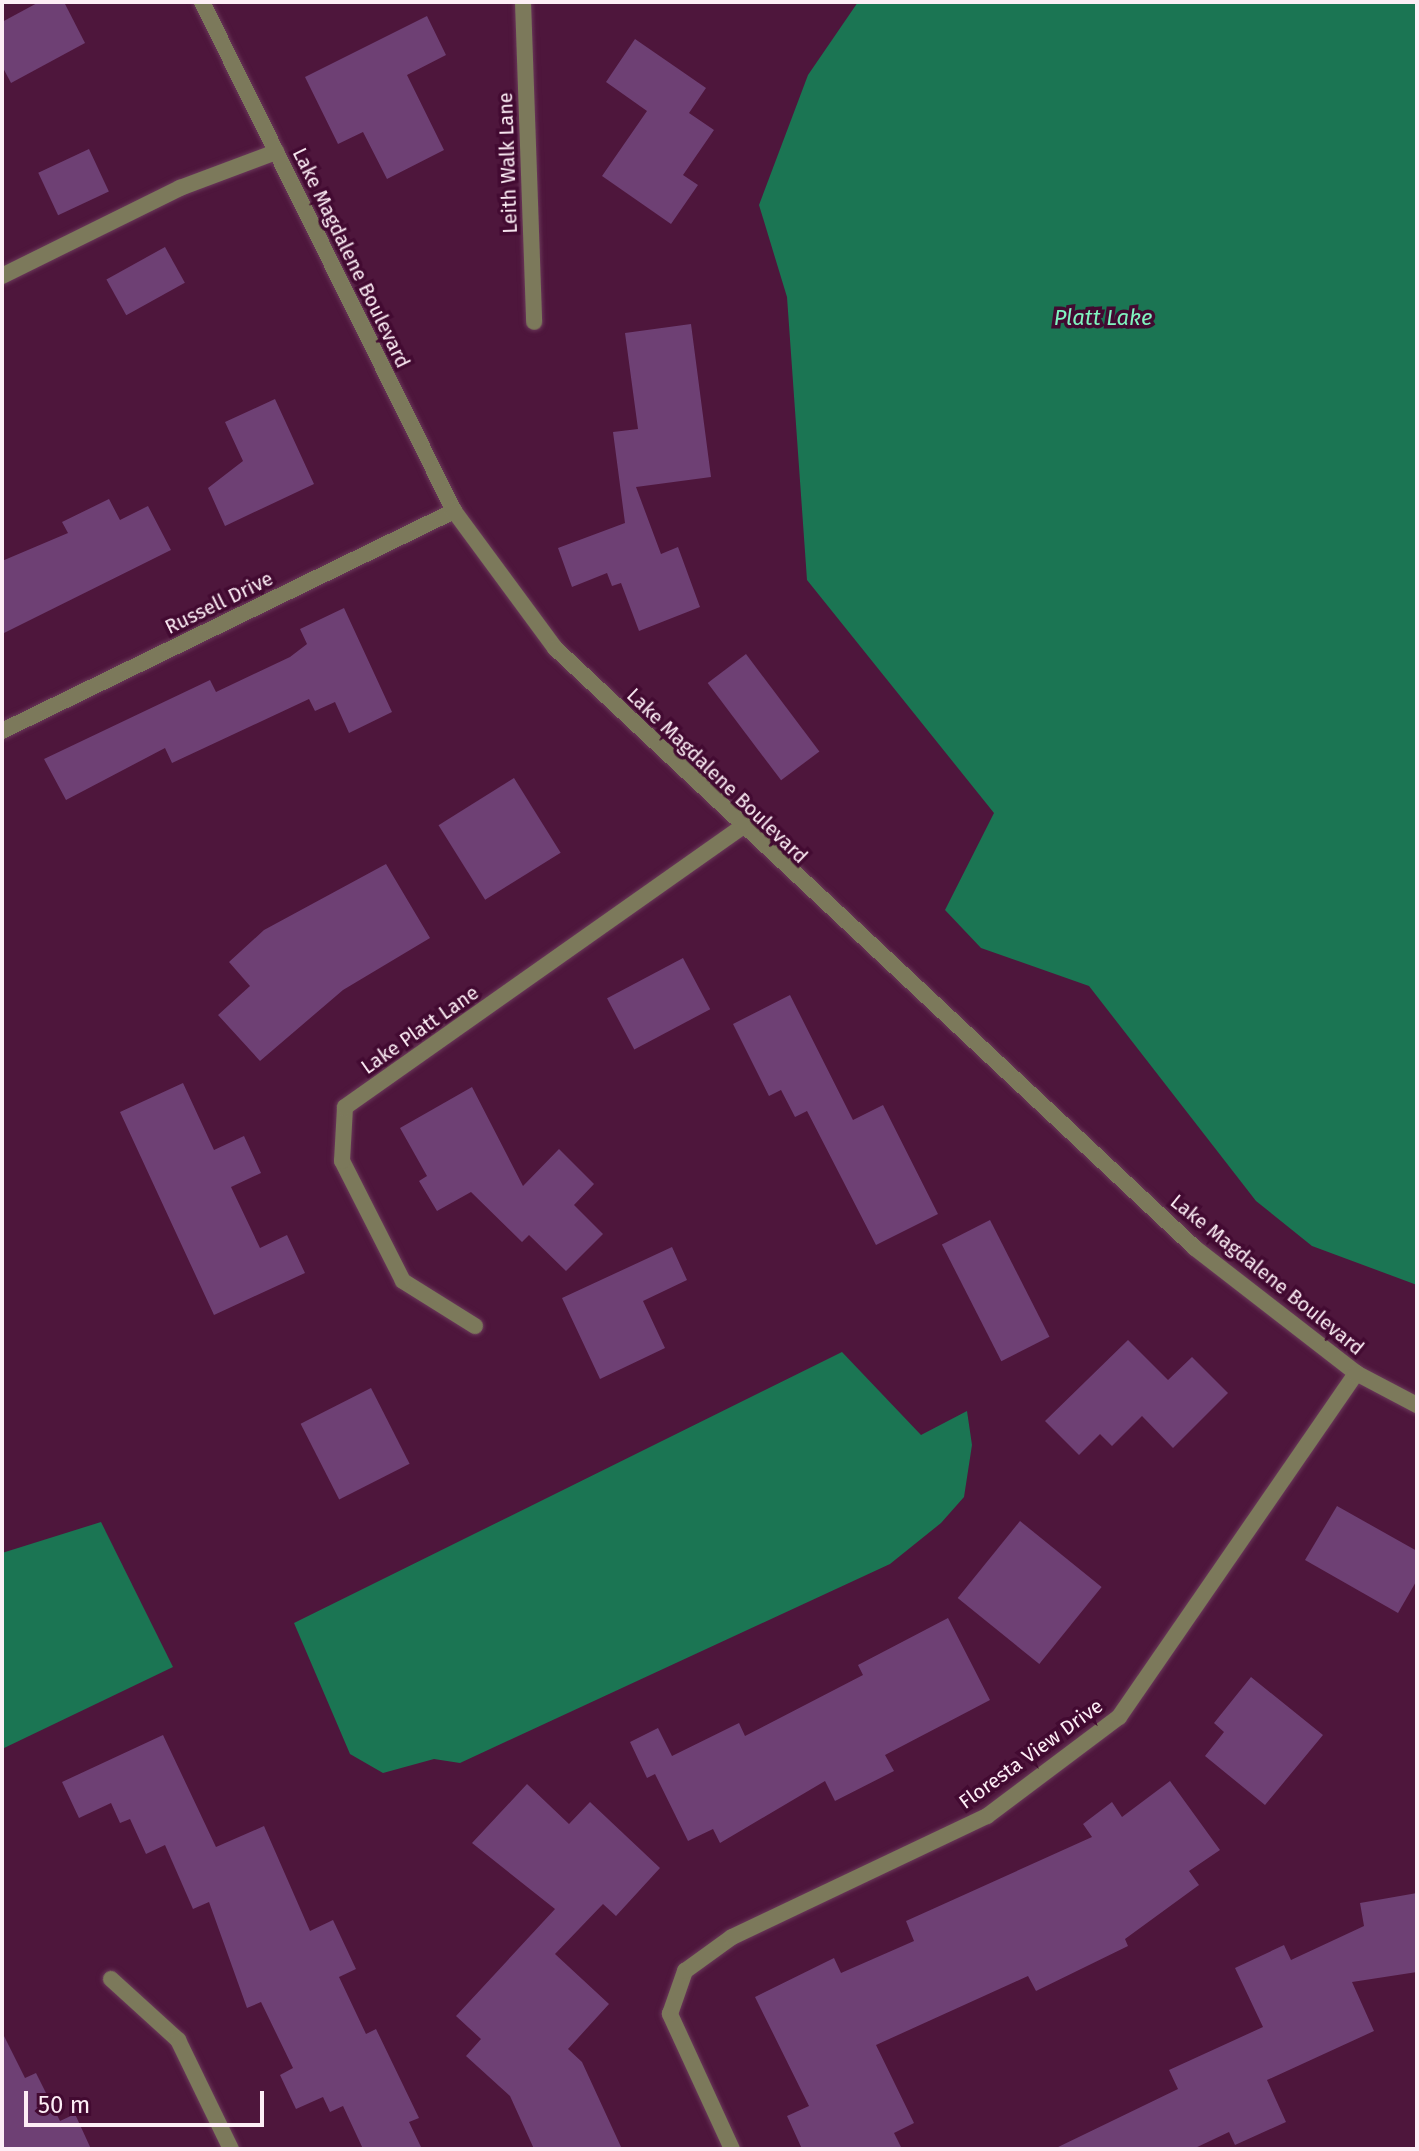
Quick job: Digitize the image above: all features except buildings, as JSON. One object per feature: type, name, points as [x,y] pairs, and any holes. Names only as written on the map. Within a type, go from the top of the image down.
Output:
[{"type":"street","name":"Lake Magdalene Boulevard","points":[[202,2],[454,511],[555,648],[741,828],[1195,1248],[1356,1373],[1417,1405]]},
{"type":"street","name":"Leith Walk Lane","points":[[523,2],[534,322]]},
{"type":"street","points":[[2,276],[180,188],[276,152]]},
{"type":"street","name":"Russell Drive","points":[[2,731],[454,511]]},
{"type":"street","name":"Lake Platt Lane","points":[[475,1326],[403,1281],[342,1161],[345,1107],[741,828]]},
{"type":"street","name":"Floresta View Drive","points":[[732,2149],[670,2014],[685,1971],[732,1937],[987,1816],[1119,1717],[1356,1373]]},
{"type":"street","points":[[111,1979],[178,2040],[231,2149]]},
{"type":"water","name":"Platt Lake","points":[[858,2],[1417,2],[1417,1285],[1312,1246],[1256,1201],[1089,986],[981,948],[945,910],[994,813],[807,580],[787,297],[759,205],[808,75]]},
{"type":"water","points":[[842,1352],[921,1435],[967,1411],[972,1445],[964,1497],[941,1523],[890,1564],[460,1763],[434,1759],[383,1773],[350,1754],[294,1623]]},
{"type":"water","points":[[101,1522],[173,1667],[2,1749],[2,1553]]}]
